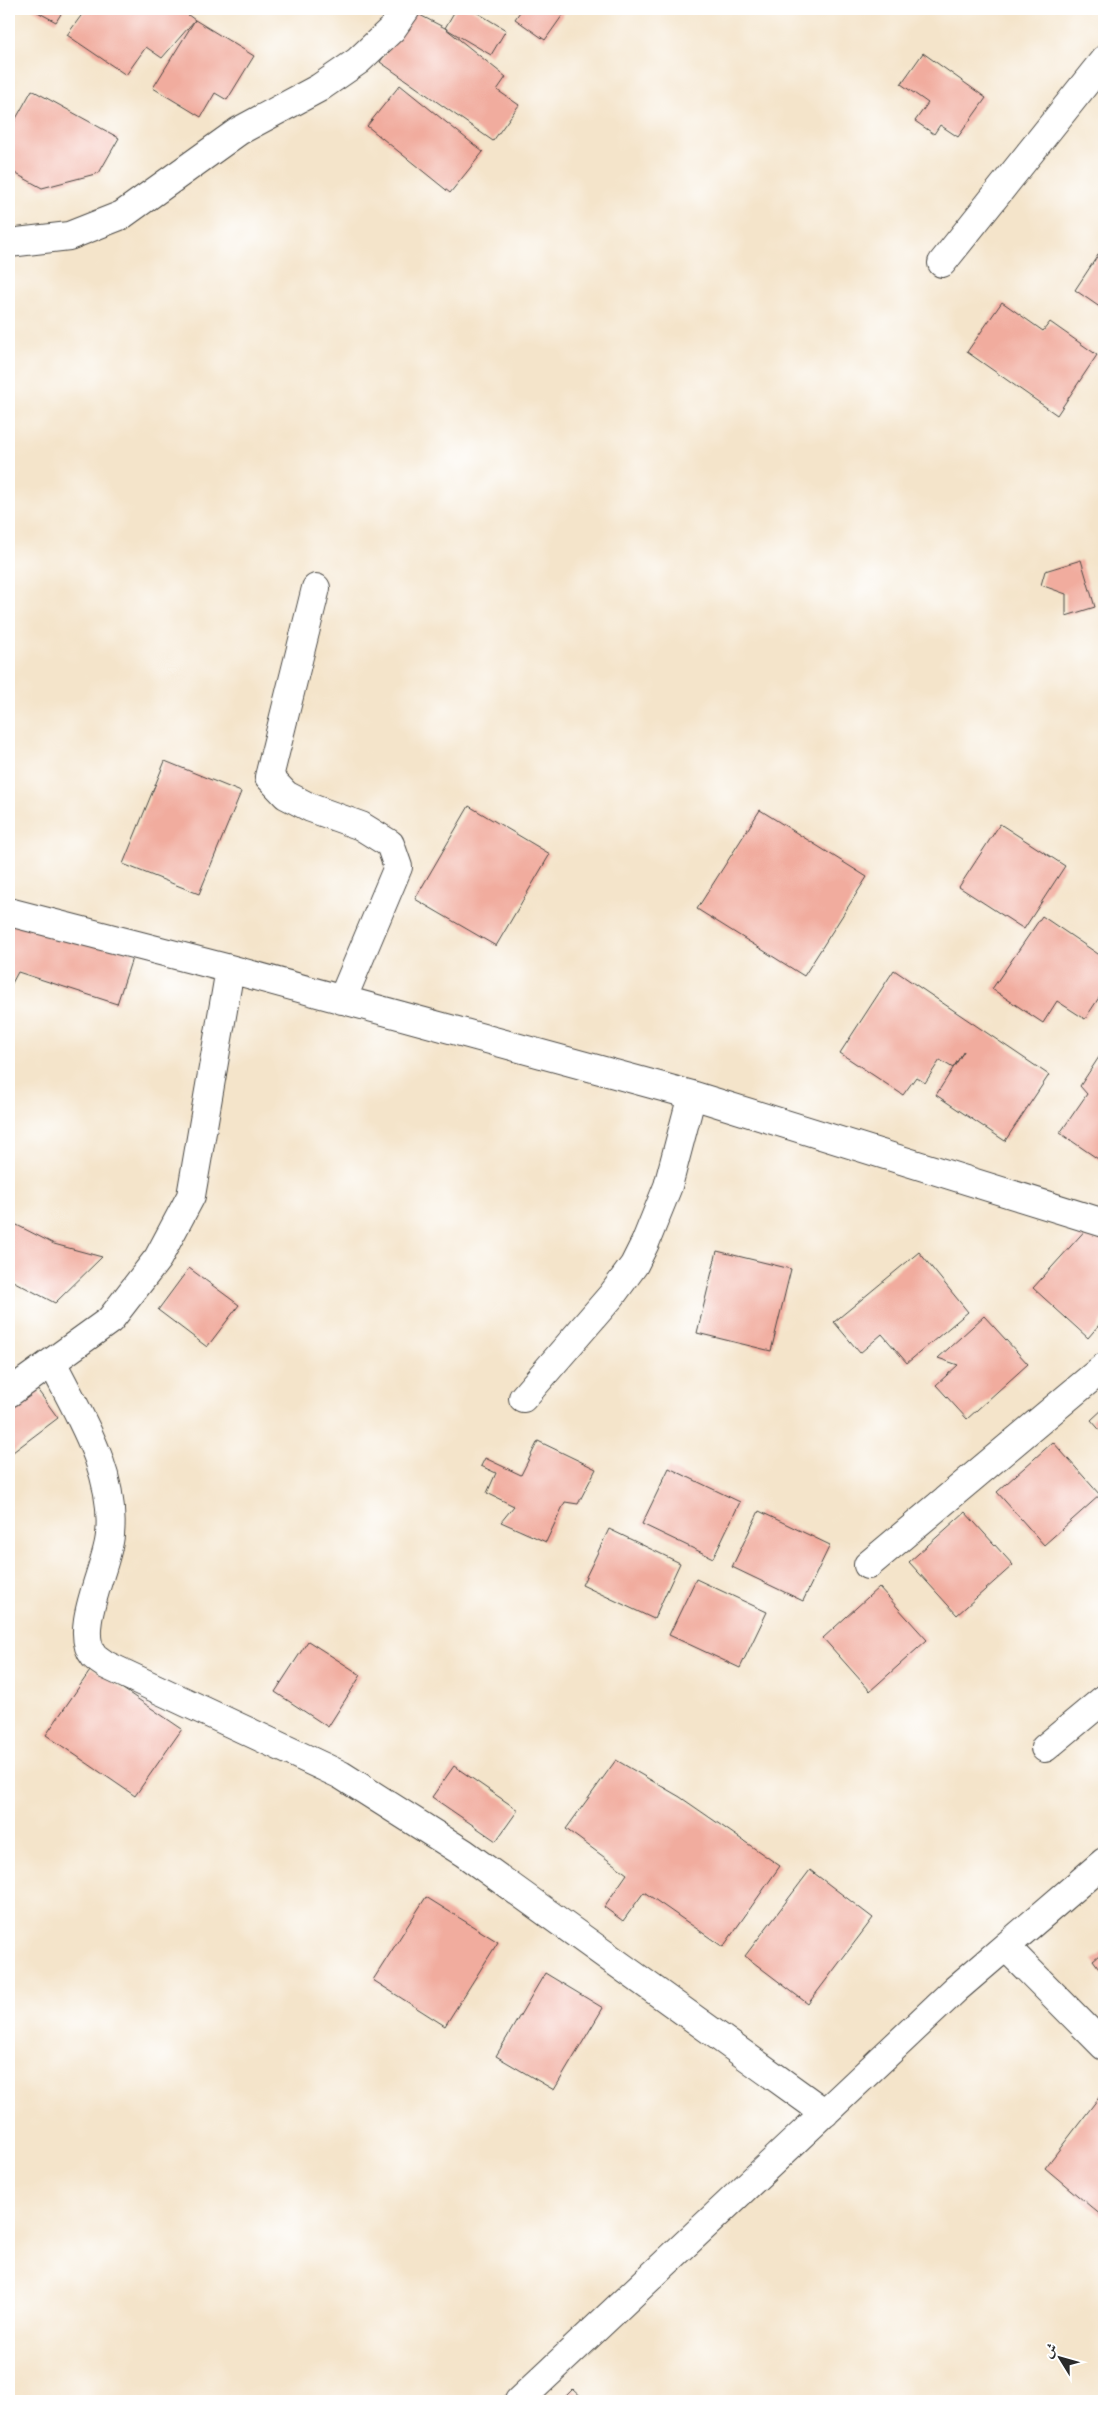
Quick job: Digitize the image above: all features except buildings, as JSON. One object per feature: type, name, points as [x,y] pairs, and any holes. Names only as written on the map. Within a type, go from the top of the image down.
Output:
[{"type":"street","points":[[9,243],[69,236],[122,215],[239,131],[319,88],[358,61],[392,29],[406,9]]},
{"type":"street","points":[[942,263],[1104,60]]},
{"type":"street","points":[[316,588],[270,777],[286,795],[311,808],[360,826],[390,844],[398,867],[342,1000]]},
{"type":"street","points":[[9,912],[692,1095],[1104,1223]]},
{"type":"street","points":[[9,1393],[110,1320],[158,1258],[191,1196],[230,970]]},
{"type":"street","points":[[522,1398],[612,1295],[634,1265],[668,1186],[692,1095]]},
{"type":"street","points":[[52,1362],[100,1457],[112,1522],[109,1549],[86,1624],[88,1643],[93,1655],[106,1665],[341,1774],[480,1864],[825,2113]]},
{"type":"street","points":[[868,1564],[1104,1367]]},
{"type":"street","points":[[1045,1748],[1104,1699]]},
{"type":"street","points":[[519,2401],[956,1989],[1104,1862]]},
{"type":"street","points":[[1006,1947],[1104,2046]]}]
